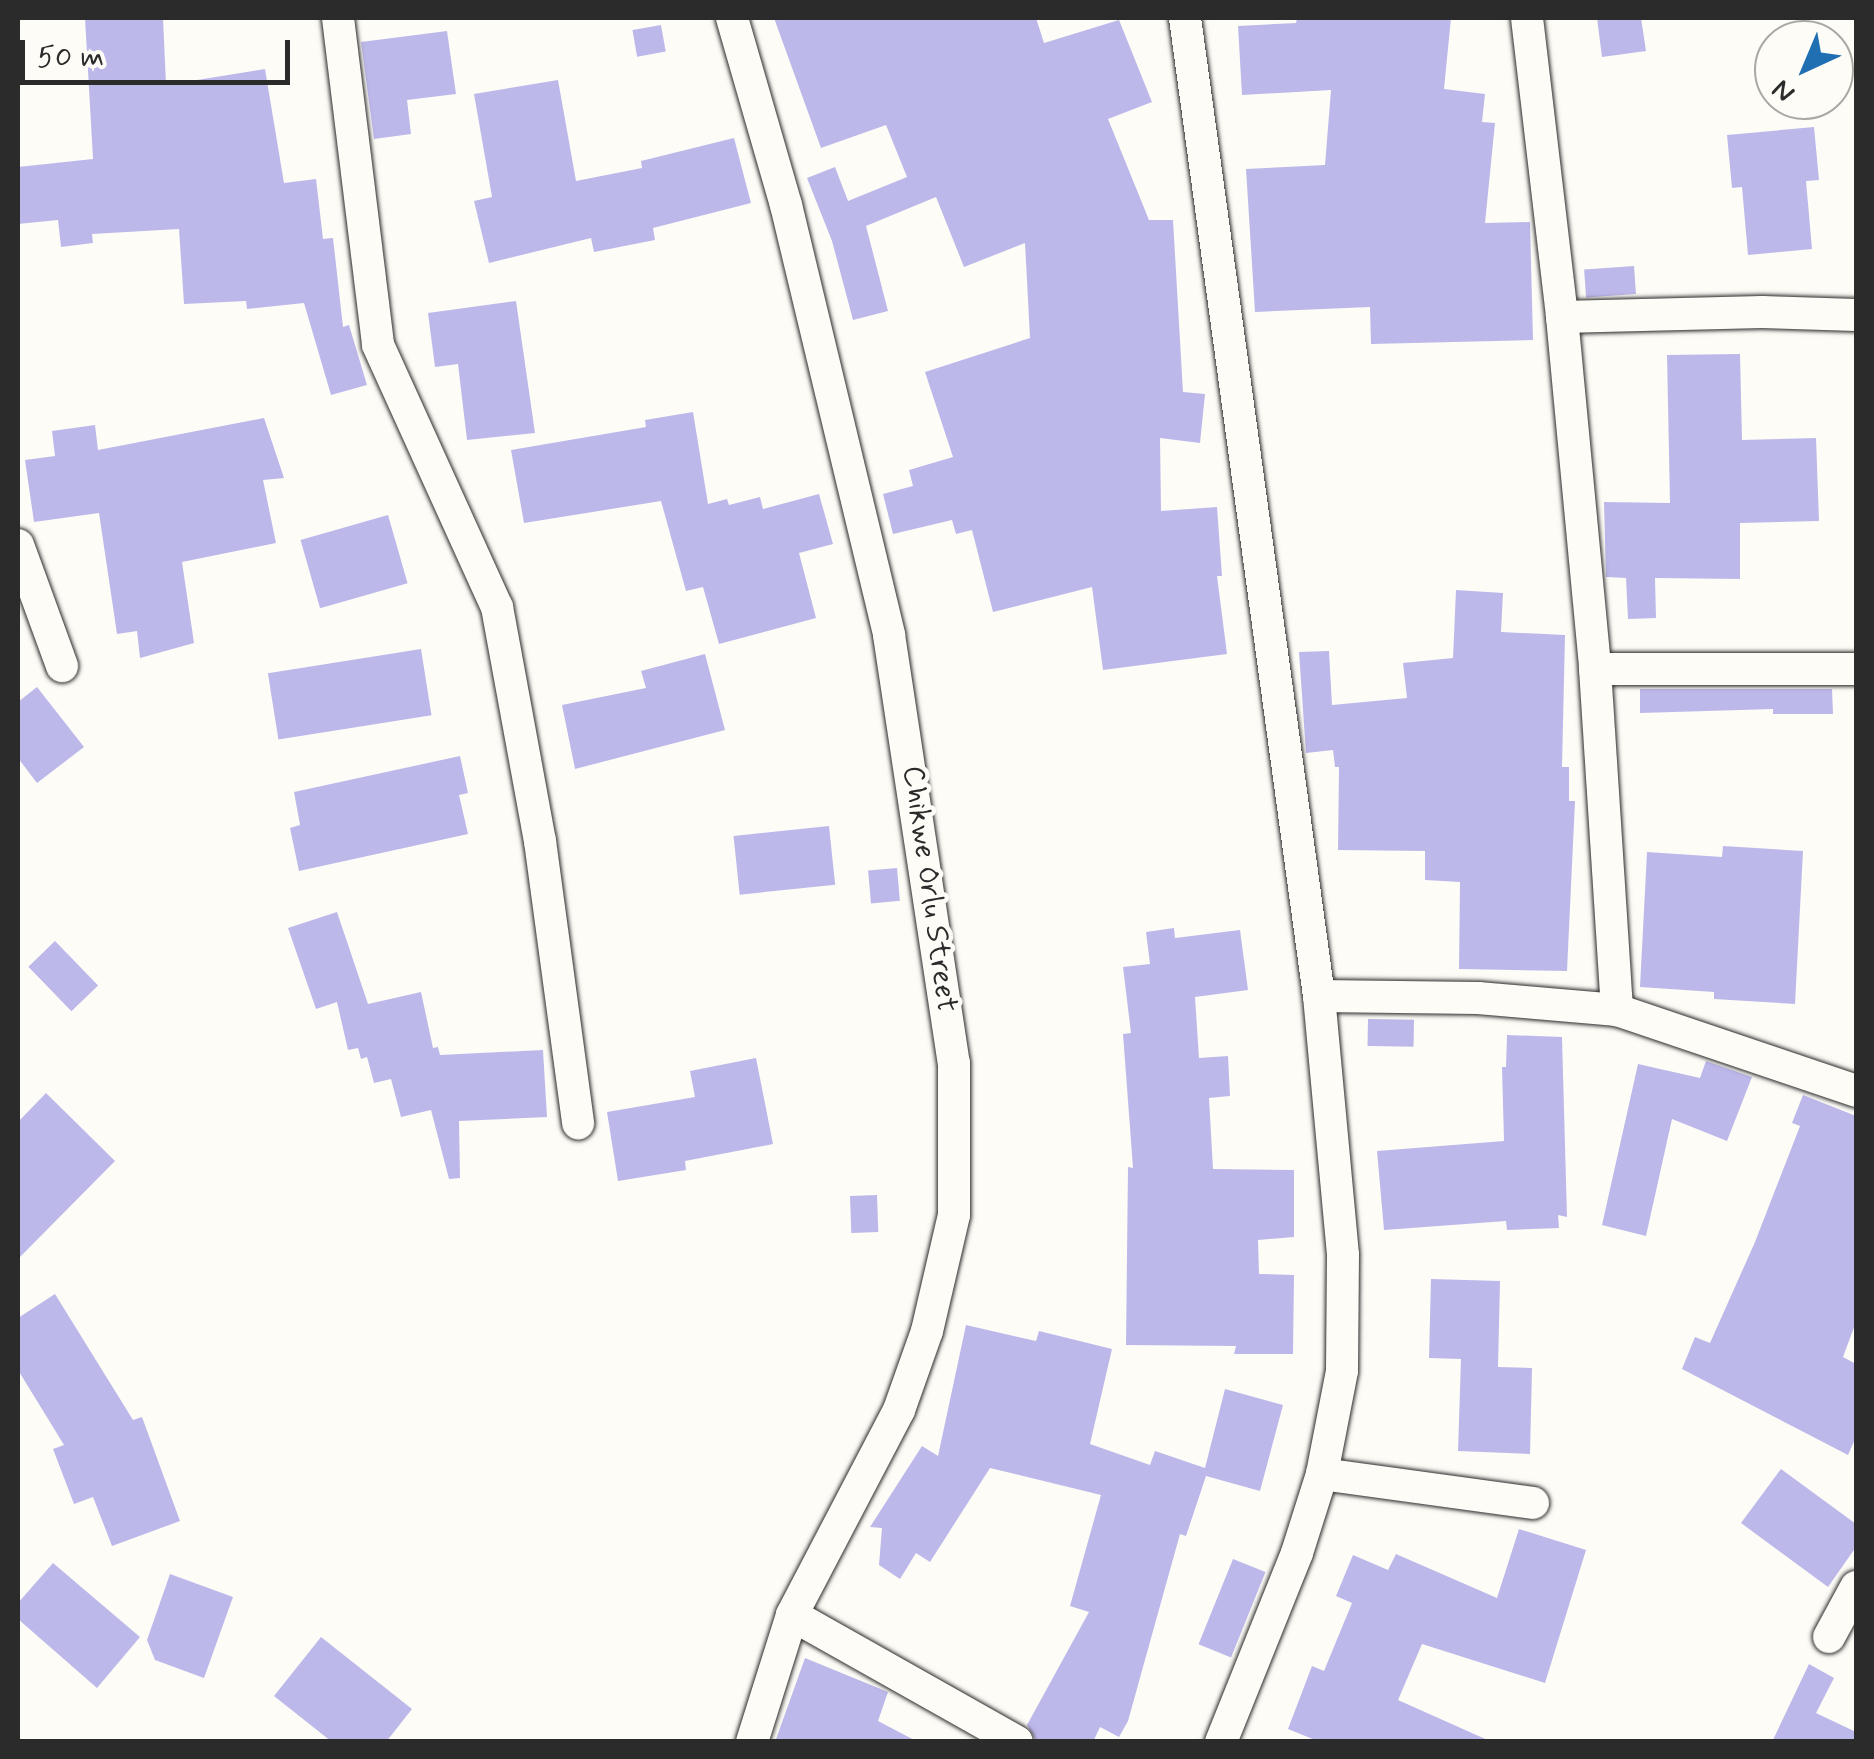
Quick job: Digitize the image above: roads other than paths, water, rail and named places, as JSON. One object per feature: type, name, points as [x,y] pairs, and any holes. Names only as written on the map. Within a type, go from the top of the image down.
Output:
[{"type":"street","points":[[338,18],[378,345],[497,607],[540,841],[578,1122]]},
{"type":"street","name":"Chikwe Orlu Street","points":[[732,18],[786,206],[889,635],[954,1063],[954,1215],[927,1330],[899,1410],[792,1615],[752,1742]]},
{"type":"street","points":[[1185,18],[1319,996],[1342,1256],[1342,1371],[1322,1474],[1297,1552],[1222,1742]]},
{"type":"street","points":[[1526,18],[1562,316],[1595,669],[1618,1010]]},
{"type":"street","points":[[1562,316],[1762,312],[1856,316]]},
{"type":"street","points":[[18,545],[62,666]]},
{"type":"street","points":[[1595,669],[1856,670]]},
{"type":"street","points":[[1319,996],[1478,998],[1618,1010],[1856,1090]]},
{"type":"street","points":[[1322,1474],[1532,1503]]},
{"type":"street","points":[[1830,1637],[1856,1586]]},
{"type":"street","points":[[792,1615],[1016,1742]]}]
